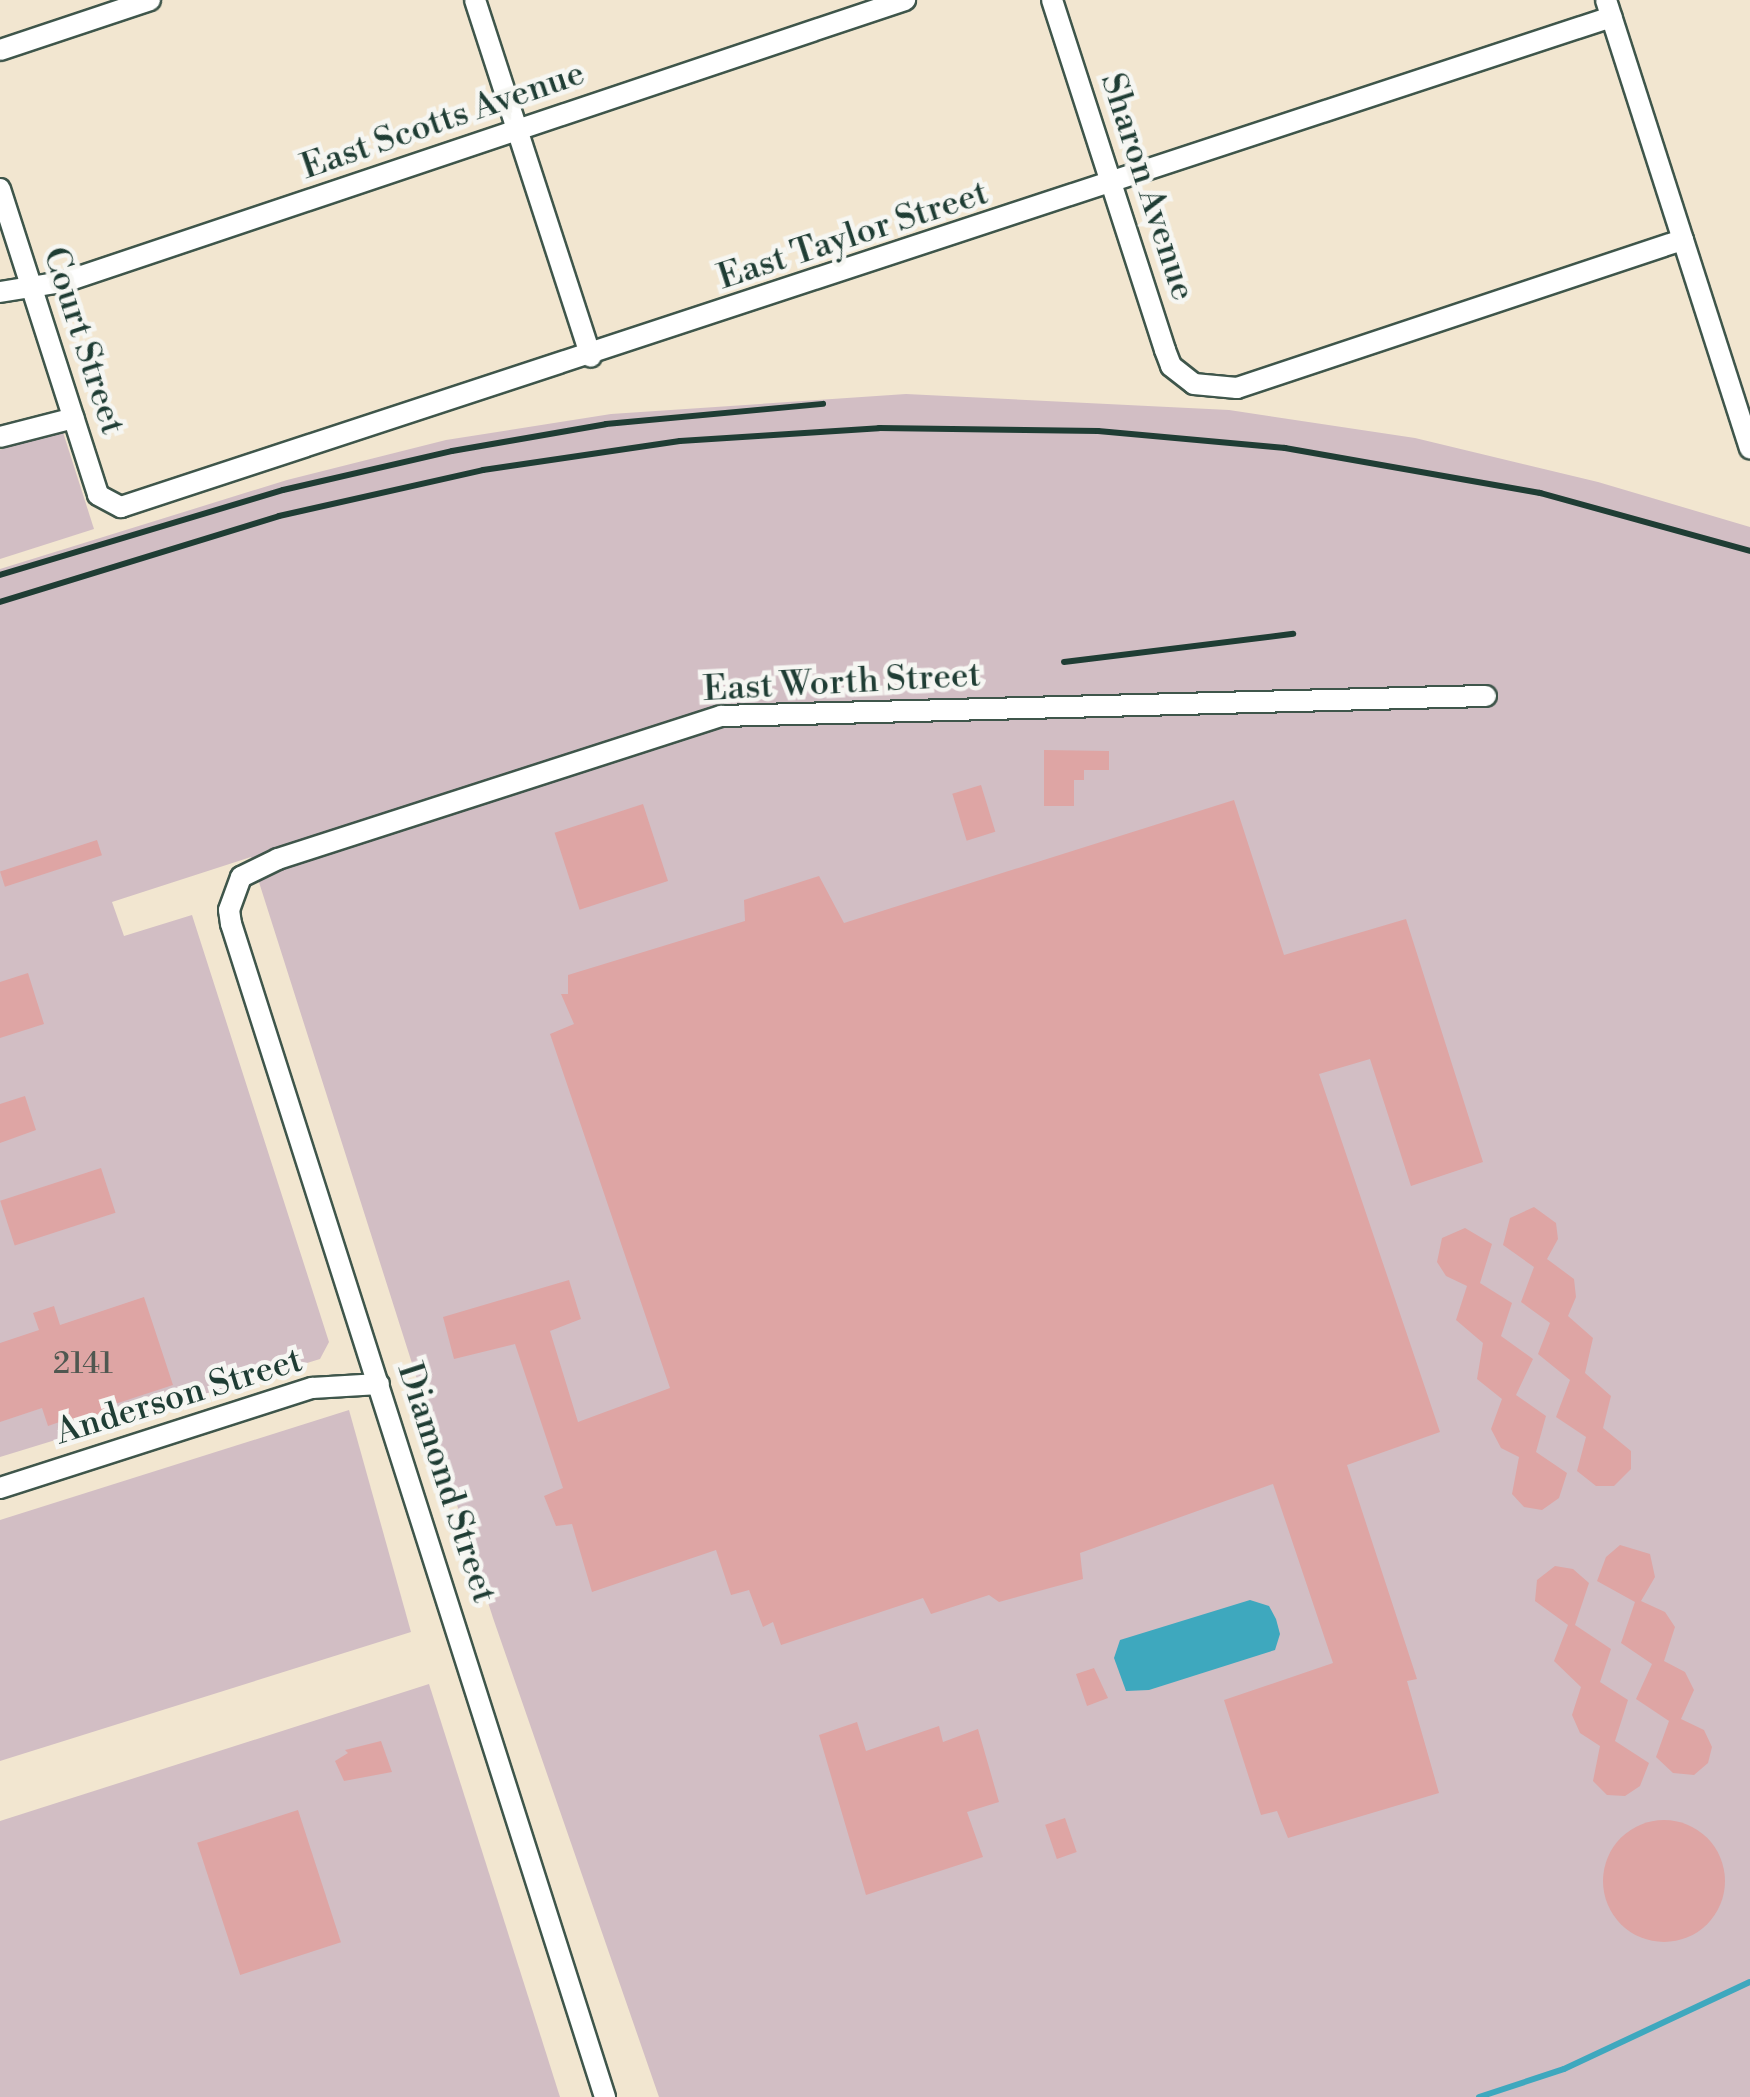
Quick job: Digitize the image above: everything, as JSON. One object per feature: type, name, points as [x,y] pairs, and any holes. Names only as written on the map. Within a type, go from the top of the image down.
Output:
[{"type":"street","points":[[0,50],[150,0]]},
{"type":"street","points":[[475,0],[590,358]]},
{"type":"street","name":"East Scotts Avenue","points":[[0,292],[67,282],[905,0]]},
{"type":"street","name":"Sharon Avenue","points":[[1052,0],[1171,366],[1194,384],[1238,388],[1683,240]]},
{"type":"street","points":[[1609,8],[1750,448]]},
{"type":"street","name":"East Taylor Street","points":[[113,506],[590,358],[1111,183],[1609,8]]},
{"type":"street","name":"Court Street","points":[[0,189],[98,496],[113,506]]},
{"type":"street","points":[[0,437],[74,418]]},
{"type":"street","name":"East Worth Street","points":[[235,889],[241,877],[278,859],[721,716],[1486,696]]},
{"type":"street","name":"Diamond Street","points":[[235,889],[232,924],[605,2097]]},
{"type":"street","name":"Anderson Street","points":[[0,1488],[312,1388],[380,1384]]},
{"type":"shaded area","points":[[906,394],[1229,410],[1415,438],[1598,482],[1750,527],[1750,2097],[659,2097],[493,1618],[251,857],[112,902],[124,936],[192,915],[329,1342],[320,1359],[0,1457],[0,569],[287,480],[446,440],[611,414]]},
{"type":"shaded area","points":[[62,429],[94,529],[0,559],[0,450]]},
{"type":"shaded area","points":[[349,1410],[411,1632],[0,1761],[0,1520]]},
{"type":"shaded area","points":[[429,1684],[560,2097],[0,2097],[0,1821]]},
{"type":"water","points":[[1250,1600],[1269,1606],[1276,1619],[1280,1634],[1275,1650],[1149,1690],[1126,1691],[1114,1658],[1120,1640]]},
{"type":"building","points":[[1044,750],[1109,751],[1109,770],[1084,770],[1084,780],[1074,780],[1074,806],[1044,806]]},
{"type":"building","points":[[981,785],[995,832],[967,841],[952,794]]},
{"type":"building","points":[[1234,800],[1284,955],[1406,919],[1483,1162],[1411,1186],[1370,1059],[1319,1074],[1440,1432],[1347,1465],[1417,1679],[1407,1681],[1439,1793],[1288,1838],[1277,1811],[1261,1815],[1224,1700],[1333,1663],[1273,1484],[1080,1553],[1083,1579],[999,1602],[989,1595],[931,1614],[923,1598],[781,1645],[773,1622],[763,1627],[749,1590],[731,1595],[716,1550],[592,1592],[572,1524],[556,1526],[544,1496],[563,1488],[515,1344],[454,1359],[443,1317],[569,1280],[581,1319],[550,1331],[578,1422],[670,1388],[550,1034],[574,1024],[561,994],[568,994],[568,975],[745,921],[744,900],[819,876],[844,923]]},
{"type":"building","points":[[643,804],[668,881],[580,910],[555,833]]},
{"type":"building","points":[[97,840],[102,855],[5,887],[0,872]]},
{"type":"building","points":[[28,973],[44,1024],[0,1038],[0,982]]},
{"type":"building","points":[[25,1096],[36,1130],[0,1143],[0,1104]]},
{"type":"building","points":[[101,1168],[116,1213],[15,1245],[0,1201]]},
{"type":"building","points":[[1534,1207],[1556,1223],[1558,1239],[1547,1259],[1574,1279],[1576,1297],[1568,1316],[1593,1338],[1585,1373],[1611,1396],[1603,1428],[1631,1451],[1631,1469],[1614,1486],[1596,1486],[1577,1471],[1586,1437],[1556,1417],[1570,1380],[1538,1354],[1550,1323],[1521,1302],[1534,1267],[1503,1245],[1510,1218]]},
{"type":"building","points":[[1465,1228],[1492,1244],[1480,1283],[1512,1303],[1501,1336],[1533,1359],[1516,1395],[1546,1416],[1536,1452],[1567,1473],[1559,1498],[1542,1510],[1524,1507],[1512,1494],[1519,1457],[1501,1448],[1491,1429],[1502,1399],[1477,1379],[1483,1343],[1456,1320],[1467,1286],[1446,1276],[1437,1262],[1442,1238]]},
{"type":"building","points":[[144,1297],[173,1385],[112,1405],[118,1422],[73,1437],[68,1419],[48,1426],[42,1408],[0,1422],[0,1343],[39,1330],[33,1313],[54,1306],[60,1325]]},
{"type":"building","points":[[1620,1545],[1650,1554],[1655,1577],[1641,1601],[1665,1612],[1675,1627],[1664,1661],[1685,1672],[1694,1690],[1681,1719],[1704,1730],[1712,1747],[1708,1763],[1694,1775],[1673,1773],[1656,1757],[1669,1721],[1636,1699],[1652,1664],[1621,1643],[1635,1602],[1597,1581],[1606,1557]]},
{"type":"building","points":[[1555,1566],[1573,1569],[1589,1583],[1575,1625],[1611,1649],[1600,1682],[1628,1700],[1615,1741],[1649,1763],[1640,1786],[1625,1796],[1607,1795],[1593,1781],[1600,1746],[1580,1733],[1572,1715],[1581,1687],[1554,1661],[1568,1625],[1535,1601],[1537,1580]]},
{"type":"building","points":[[1094,1668],[1108,1698],[1087,1706],[1076,1674]]},
{"type":"building","points":[[857,1722],[866,1751],[939,1726],[943,1742],[978,1729],[999,1802],[967,1812],[983,1857],[866,1895],[819,1735]]},
{"type":"building","points":[[381,1741],[392,1772],[344,1781],[335,1761],[348,1753],[345,1750]]},
{"type":"building","points":[[298,1810],[341,1942],[240,1975],[197,1843]]},
{"type":"building","points":[[1065,1818],[1077,1852],[1057,1859],[1045,1825]]},
{"type":"building","points":[[1664,1820],[1688,1824],[1707,1838],[1721,1857],[1725,1881],[1721,1905],[1707,1924],[1688,1938],[1664,1942],[1640,1938],[1621,1924],[1607,1905],[1603,1881],[1607,1857],[1621,1838],[1640,1824]]},
{"type":"waterway","points":[[1479,2097],[1564,2069],[1750,1982]]},
{"type":"railway","points":[[0,575],[283,490],[452,451],[606,424],[823,404]]},
{"type":"railway","points":[[0,602],[279,516],[483,470],[680,441],[879,428],[1098,431],[1285,448],[1540,493],[1750,551]]},
{"type":"railway","points":[[1064,662],[1293,634]]}]
